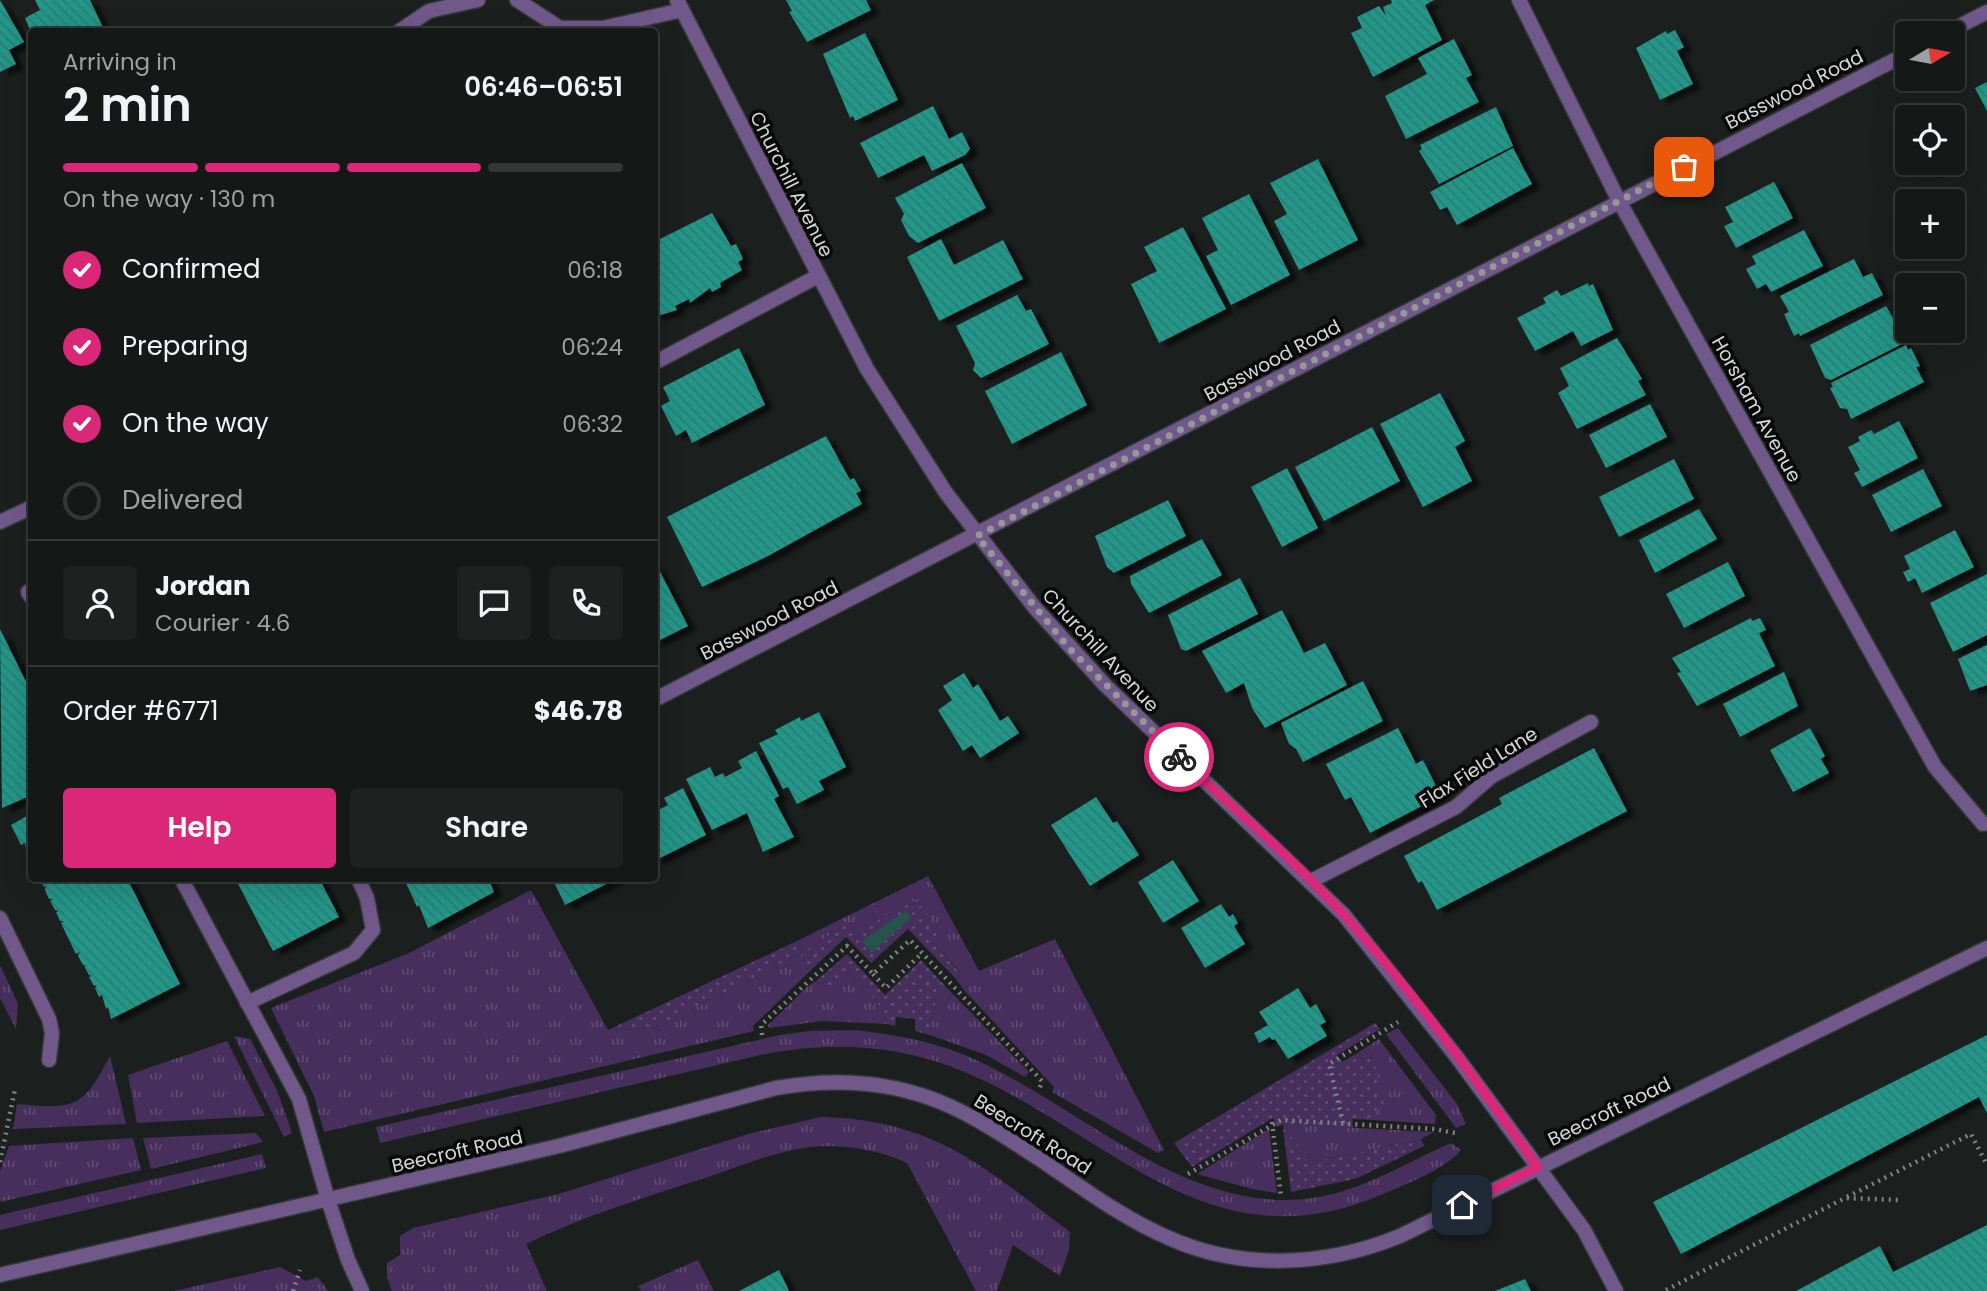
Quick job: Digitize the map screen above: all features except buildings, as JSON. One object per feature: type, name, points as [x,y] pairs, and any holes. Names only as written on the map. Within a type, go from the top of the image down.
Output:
[{"type":"street","points":[[404,28],[429,11],[478,0]]},
{"type":"street","points":[[517,0],[560,28],[603,28],[679,5]]},
{"type":"street","name":"Horsham Avenue","points":[[1519,0],[1619,201],[1935,767],[1983,824]]},
{"type":"street","name":"Churchill Avenue","points":[[679,5],[818,276],[892,411],[977,536],[1035,608],[1104,685],[1344,915],[1420,1009],[1584,1230],[1616,1291]]},
{"type":"street","points":[[1965,23],[1987,12]]},
{"type":"street","name":"Basswood Road","points":[[658,698],[977,536],[1895,60]]},
{"type":"street","points":[[658,361],[818,276]]},
{"type":"street","points":[[0,522],[28,508]]},
{"type":"street","name":"Flax Field Lane","points":[[1311,881],[1456,807],[1492,776],[1591,723]]},
{"type":"street","points":[[183,882],[299,1099],[328,1200],[348,1260],[362,1291]]},
{"type":"street","points":[[247,1003],[354,953],[373,930],[367,898],[360,882]]},
{"type":"street","points":[[0,918],[45,1006],[52,1033],[49,1060]]},
{"type":"street","name":"Beecroft Road","points":[[0,1275],[559,1146],[808,1083],[875,1084],[936,1100],[981,1120],[1157,1233],[1204,1251],[1253,1260],[1304,1260],[1367,1250],[1401,1236],[1987,948]]},
{"type":"path","points":[[873,974],[910,940],[1042,1081],[1039,1090]]},
{"type":"path","points":[[762,1035],[761,1025],[847,946],[886,988],[922,953]]},
{"type":"path","points":[[1343,1123],[1329,1064],[1420,1009]]},
{"type":"path","points":[[0,1162],[15,1089]]},
{"type":"path","points":[[1188,1174],[1272,1122],[1288,1120],[1343,1123],[1435,1129],[1455,1133]]},
{"type":"path","points":[[1272,1122],[1281,1196]]},
{"type":"path","points":[[1666,1290],[1970,1134],[1987,1165]]},
{"type":"path","points":[[1845,1198],[1899,1200]]},
{"type":"path","points":[[293,1291],[300,1270]]},
{"type":"green space","points":[[928,876],[979,971],[1055,939],[1164,1150],[1158,1153],[1052,1092],[1054,1087],[963,989],[956,979],[960,972],[936,945],[923,908],[859,934],[849,923],[801,953],[799,940]]},
{"type":"green space","points":[[531,890],[608,1030],[646,1029],[664,1024],[801,953],[809,972],[753,1026],[754,1031],[324,1132],[314,1096],[271,1008],[409,953]]},
{"type":"green space","points":[[910,896],[923,908],[941,935],[936,945],[960,973],[956,979],[908,929],[871,963],[846,937],[809,972],[801,953],[849,923],[860,934]]},
{"type":"green space","points":[[799,940],[801,953],[664,1024],[646,1029],[608,1030]]},
{"type":"green space","points":[[847,954],[885,995],[921,960],[948,989],[936,999],[930,1035],[915,1031],[915,1019],[896,1017],[895,1026],[887,1024],[884,1011],[849,972],[832,988],[825,988],[816,981]]},
{"type":"green space","points":[[0,965],[18,1004],[16,1029],[0,998]]},
{"type":"green space","points":[[849,972],[884,1011],[887,1024],[822,1021],[769,1028],[768,1025],[808,986],[816,981],[821,985]]},
{"type":"green space","points":[[948,989],[1029,1072],[1025,1077],[986,1055],[930,1035],[936,999]]},
{"type":"green space","points":[[1375,1023],[1380,1029],[1337,1055],[1342,1062],[1354,1055],[1366,1059],[1373,1055],[1385,1110],[1377,1110],[1372,1120],[1352,1119],[1353,1128],[1285,1124],[1277,1127],[1273,1118],[1192,1167],[1174,1143]]},
{"type":"green space","points":[[1398,1028],[1457,1104],[1466,1124],[1456,1128],[1386,1034]]},
{"type":"green space","points":[[854,1030],[909,1038],[962,1054],[1048,1099],[1134,1152],[1178,1174],[1223,1191],[1270,1199],[1319,1197],[1371,1181],[1451,1143],[1461,1150],[1436,1169],[1383,1194],[1320,1213],[1262,1215],[1208,1203],[1157,1181],[1007,1092],[952,1067],[906,1054],[859,1047],[813,1048],[765,1054],[380,1143],[376,1127],[780,1035]]},
{"type":"green space","points":[[234,1036],[250,1039],[277,1090],[292,1133],[284,1137]]},
{"type":"green space","points":[[1379,1039],[1436,1115],[1435,1124],[1372,1120],[1376,1110],[1384,1110],[1372,1055],[1366,1059],[1354,1055]]},
{"type":"green space","points":[[227,1041],[265,1116],[137,1123],[128,1075]]},
{"type":"green space","points":[[110,1056],[126,1124],[13,1129],[17,1104],[52,1106],[75,1102],[92,1087]]},
{"type":"green space","points":[[821,1117],[861,1120],[896,1127],[956,1151],[983,1168],[1070,1232],[1069,1250],[1060,1276],[1013,1245],[997,1291],[976,1291],[907,1163],[867,1150],[824,1146],[795,1149],[752,1161],[594,1215],[526,1244],[547,1291],[392,1291],[387,1278],[387,1263],[400,1255],[400,1236],[413,1228],[562,1193],[748,1134]]},
{"type":"green space","points":[[1284,1124],[1434,1132],[1421,1139],[1314,1162],[1283,1128]]},
{"type":"green space","points":[[1283,1128],[1314,1162],[1421,1139],[1424,1146],[1355,1179],[1291,1192]]},
{"type":"green space","points":[[1269,1129],[1277,1193],[1197,1174]]},
{"type":"green space","points":[[256,1133],[263,1142],[151,1169],[143,1138]]},
{"type":"green space","points":[[133,1138],[141,1170],[0,1202],[0,1172],[9,1146]]},
{"type":"green space","points":[[262,1154],[266,1168],[0,1230],[0,1215]]},
{"type":"green space","points":[[698,1260],[714,1291],[641,1291],[638,1286]]},
{"type":"green space","points":[[280,1267],[306,1281],[318,1277],[328,1291],[174,1291]]},
{"type":"shaded area","points":[[905,911],[912,917],[872,953],[862,941]]},
{"type":"way so far","points":[[1179,757],[1069,648],[977,536],[1684,167]]},
{"type":"route","points":[[1179,757],[1286,856],[1344,915],[1457,1056],[1538,1167],[1462,1205]]}]
